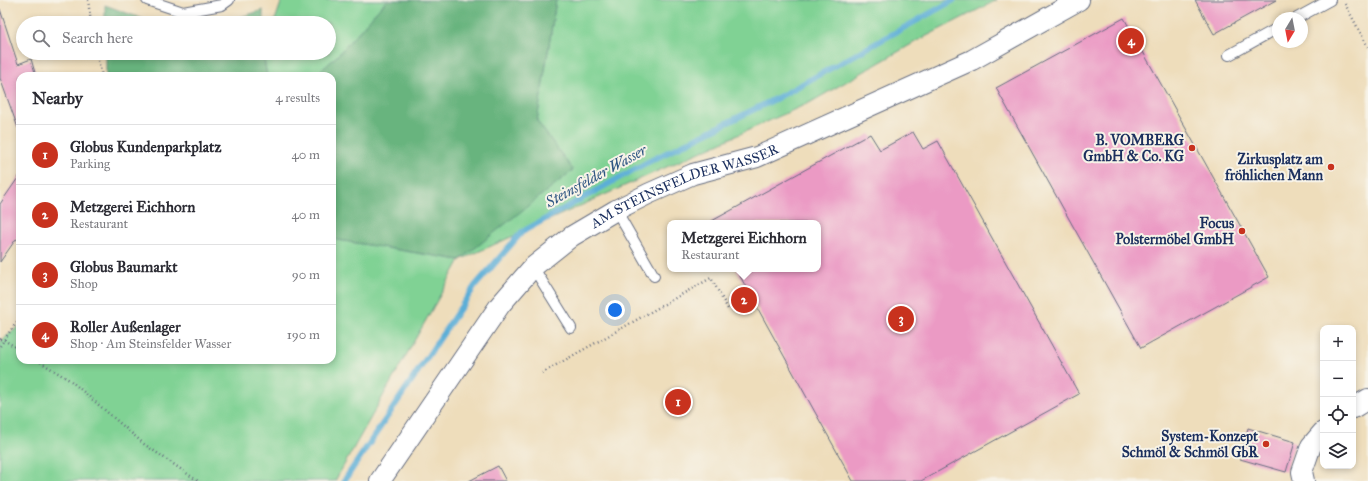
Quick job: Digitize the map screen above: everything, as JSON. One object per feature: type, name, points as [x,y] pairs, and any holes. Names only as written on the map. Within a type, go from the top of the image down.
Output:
[{"type":"street","name":"AM STEINSFELDER WASSER","points":[[380,481],[500,305],[533,267],[572,236],[616,210],[648,194],[694,174],[757,157],[972,60],[1079,0]]},
{"type":"street","points":[[1356,406],[1368,399]]},
{"type":"street","points":[[1304,481],[1302,472],[1311,446],[1322,433]]},
{"type":"lane","points":[[147,0],[183,12],[222,5],[229,0]]},
{"type":"lane","points":[[1308,12],[1330,0]]},
{"type":"lane","points":[[1229,55],[1272,31]]},
{"type":"lane","points":[[616,210],[654,276]]},
{"type":"lane","points":[[533,267],[571,328]]},
{"type":"path","points":[[88,0],[90,16]]},
{"type":"path","points":[[1342,0],[1368,47]]},
{"type":"path","points":[[98,60],[101,72]]},
{"type":"path","points":[[542,373],[711,278],[728,309]]},
{"type":"path","points":[[0,346],[16,323]]},
{"type":"path","points":[[0,339],[16,348]]},
{"type":"path","points":[[44,364],[72,381],[144,444],[198,481]]},
{"type":"green space","points":[[282,0],[387,0],[336,57],[336,16],[276,16]]},
{"type":"green space","points":[[387,0],[556,0],[537,121],[573,170],[460,260],[336,240],[336,72],[319,72],[333,60],[336,60],[338,55]]},
{"type":"green space","points":[[556,0],[997,0],[917,41],[811,102],[460,260],[537,121]]},
{"type":"green space","points":[[105,5],[135,16],[105,16]]},
{"type":"green space","points":[[263,10],[263,16],[244,16]]},
{"type":"green space","points":[[106,60],[264,60],[266,72],[106,72]]},
{"type":"green space","points":[[264,60],[333,60],[319,72],[266,72]]},
{"type":"green space","points":[[336,240],[460,260],[335,481],[0,481],[0,342],[16,328],[16,364],[336,364]]},
{"type":"building","points":[[1195,0],[1276,0],[1214,34]]},
{"type":"building","points":[[0,9],[18,64],[31,60],[35,72],[16,72],[16,122],[0,78]]},
{"type":"building","points":[[1124,18],[1269,277],[1141,348],[996,88]]},
{"type":"building","points":[[913,132],[923,149],[938,141],[1079,394],[921,481],[853,481],[738,272],[821,272],[821,220],[714,220],[870,134],[880,150]]},
{"type":"building","points":[[16,181],[16,239],[0,262],[0,204]]},
{"type":"building","points":[[1248,428],[1295,442],[1286,472],[1240,459]]},
{"type":"building","points":[[498,466],[506,481],[469,481]]},
{"type":"waterway","name":"Steinsfelder Wasser","points":[[344,481],[475,286],[522,232],[646,163],[777,98],[954,0]]},
{"type":"place","name":"Roller Außenlager","points":[[1131,41]]},
{"type":"place","name":"B. VOMBERG GmbH & Co. KG","points":[[1192,148]]},
{"type":"place","name":"Zirkusplatz am fröhlichen Mann","points":[[1331,167]]},
{"type":"place","name":"Focus Polstermöbel GmbH","points":[[1242,231]]},
{"type":"place","name":"Metzgerei Eichhorn","points":[[744,300]]},
{"type":"place","name":"Globus Baumarkt","points":[[901,319]]},
{"type":"place","name":"Globus Kundenparkplatz","points":[[678,402]]},
{"type":"place","name":"System-Konzept Schmöl & Schmöl GbR","points":[[1266,444]]}]
